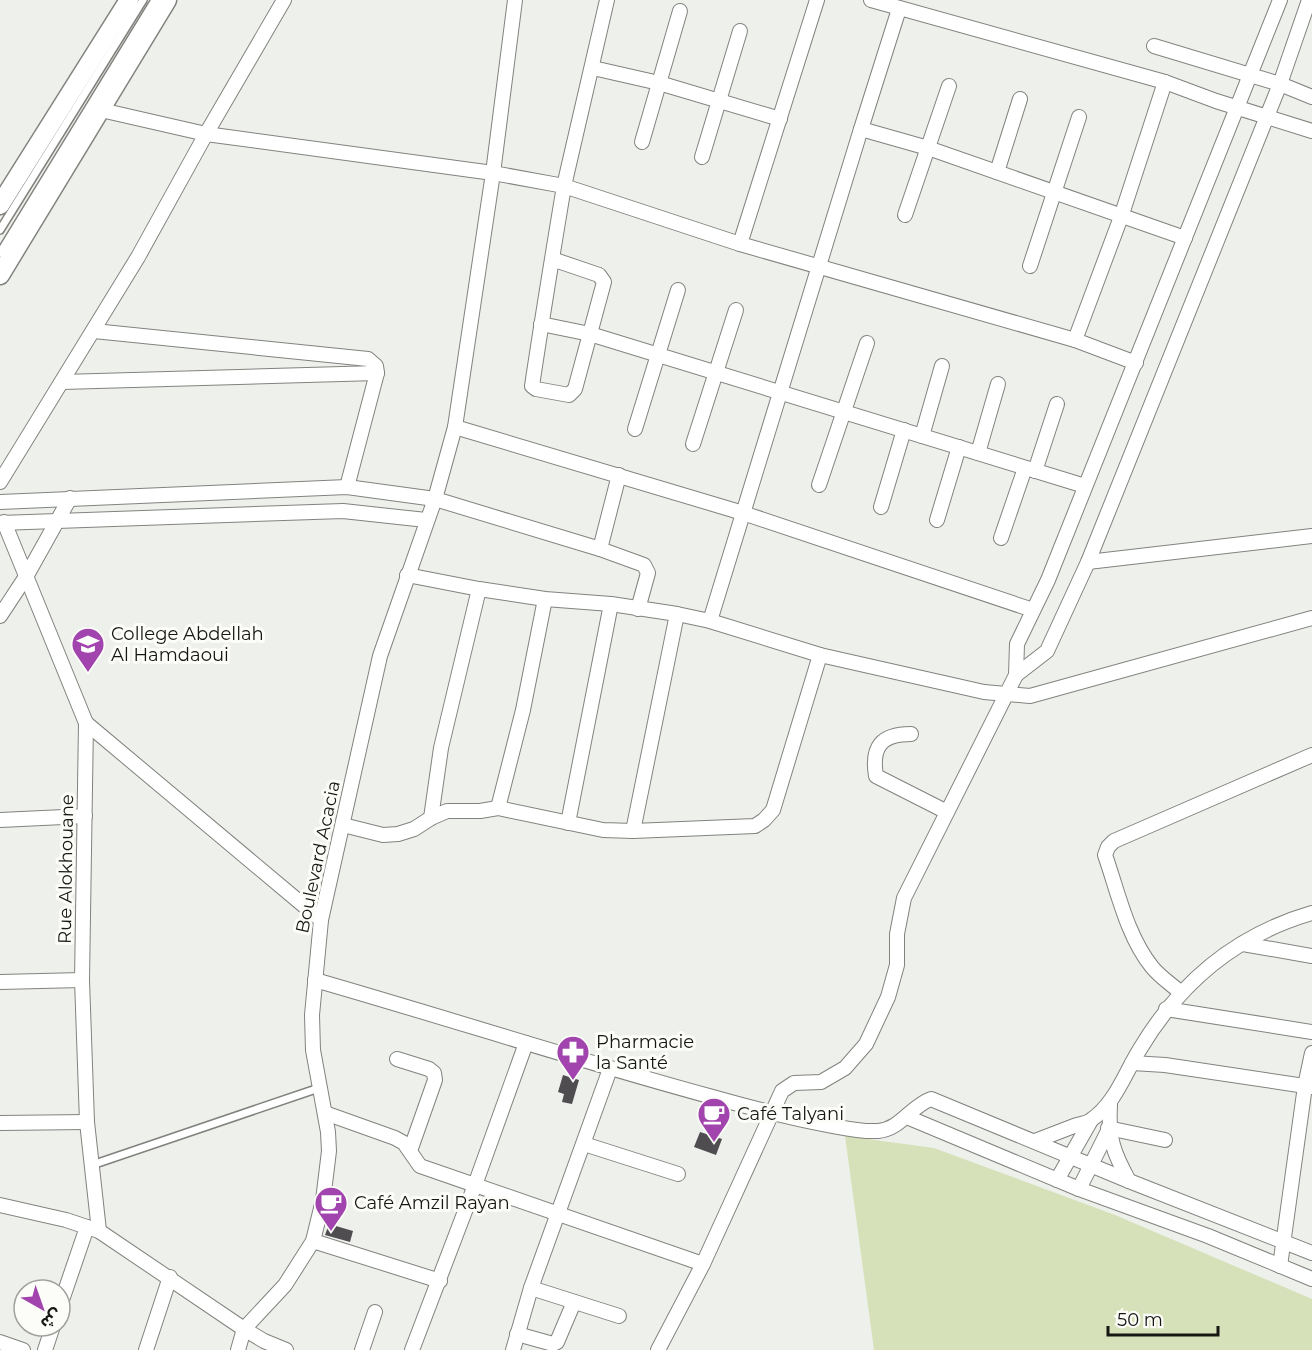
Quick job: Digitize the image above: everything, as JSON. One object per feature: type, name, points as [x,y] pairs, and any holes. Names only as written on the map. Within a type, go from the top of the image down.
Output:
[{"type":"main road","points":[[0,205],[129,0]]},
{"type":"main road","points":[[0,275],[167,0]]},
{"type":"street","points":[[0,482],[138,257],[284,0]]},
{"type":"street","name":"Boulevard Acacia","points":[[238,1350],[244,1329],[285,1285],[313,1241],[323,1200],[329,1151],[325,1113],[313,1050],[312,1016],[321,920],[380,656],[435,499],[455,427],[493,173],[515,0]]},
{"type":"street","points":[[552,259],[599,275],[604,282],[573,393],[569,395],[532,386],[552,259],[564,186],[607,0]]},
{"type":"street","points":[[740,244],[817,0]]},
{"type":"street","points":[[871,0],[1165,82],[1216,102],[1312,131]]},
{"type":"street","points":[[658,1350],[703,1264],[782,1091],[794,1083],[821,1082],[845,1068],[866,1044],[888,997],[897,965],[897,934],[904,898],[1016,675],[1017,644],[1048,580],[1280,0]]},
{"type":"street","points":[[1016,675],[1047,651],[1088,562],[1280,84],[1306,31],[1309,0]]},
{"type":"street","points":[[710,621],[899,9]]},
{"type":"street","points":[[642,142],[680,11]]},
{"type":"street","points":[[702,157],[740,31]]},
{"type":"street","points":[[1154,46],[1280,84],[1312,97]]},
{"type":"street","points":[[593,68],[660,83],[780,119]]},
{"type":"street","points":[[1075,340],[1121,217],[1165,82]]},
{"type":"street","points":[[905,214],[949,86]]},
{"type":"street","points":[[997,172],[1020,99]]},
{"type":"street","points":[[101,110],[206,134],[493,173],[564,186],[740,244],[1075,340],[1136,363]]},
{"type":"street","points":[[1030,266],[1079,117]]},
{"type":"street","points":[[861,129],[928,148],[1185,238]]},
{"type":"street","points":[[635,429],[678,290]]},
{"type":"street","points":[[693,444],[736,310]]},
{"type":"street","points":[[542,324],[590,334],[1085,486]]},
{"type":"street","points":[[94,331],[368,359],[376,366],[377,374],[347,487]]},
{"type":"street","points":[[819,485],[867,343]]},
{"type":"street","points":[[922,436],[942,366]]},
{"type":"street","points":[[62,382],[377,374]]},
{"type":"street","points":[[978,453],[998,384]]},
{"type":"street","points":[[1001,538],[1058,404]]},
{"type":"street","points":[[455,427],[742,513],[1033,610]]},
{"type":"street","points":[[881,507],[904,430]]},
{"type":"street","points":[[937,520],[959,447]]},
{"type":"street","points":[[600,549],[619,476]]},
{"type":"street","points":[[0,502],[347,487],[435,499],[600,549],[644,565],[648,573],[638,609]]},
{"type":"street","points":[[0,616],[27,575],[70,498]]},
{"type":"street","points":[[2,522],[343,511],[426,520]]},
{"type":"street","name":"Rue Alokhouane","points":[[2,522],[27,575],[86,723],[82,980],[87,1122],[92,1165],[93,1229]]},
{"type":"street","points":[[1088,562],[1312,536]]},
{"type":"street","points":[[407,575],[545,599],[611,604],[677,614],[710,621],[820,655],[1006,695],[1030,696],[1312,618]]},
{"type":"street","points":[[431,818],[441,748],[479,589]]},
{"type":"street","points":[[498,808],[523,710],[545,599]]},
{"type":"street","points":[[568,823],[611,604]]},
{"type":"street","points":[[633,831],[677,614]]},
{"type":"street","points":[[342,825],[383,834],[398,834],[414,829],[447,811],[480,812],[498,808],[603,830],[755,826],[773,810],[820,655]]},
{"type":"street","points":[[86,723],[321,920]]},
{"type":"street","points":[[912,734],[894,734],[881,744],[874,760],[876,776],[947,812]]},
{"type":"street","points":[[1180,992],[1154,969],[1142,954],[1105,855],[1108,847],[1114,841],[1312,755]]},
{"type":"street","points":[[0,820],[85,816]]},
{"type":"street","points":[[1057,1180],[1090,1122],[1110,1104],[1132,1063],[1166,1009],[1180,992],[1218,960],[1267,929],[1312,913]]},
{"type":"street","points":[[1243,944],[1312,956]]},
{"type":"street","points":[[0,982],[82,980]]},
{"type":"street","points":[[315,980],[610,1069],[773,1114],[862,1131],[879,1131],[907,1117],[917,1106],[931,1099],[1129,1181],[1312,1253]]},
{"type":"street","points":[[1166,1009],[1312,1032]]},
{"type":"street","points":[[412,1350],[440,1281],[526,1043]]},
{"type":"street","points":[[1280,1266],[1309,1087],[1312,1053]]},
{"type":"street","points":[[397,1059],[429,1069],[434,1073],[435,1080],[410,1150]]},
{"type":"street","points":[[1132,1063],[1165,1065],[1309,1087]]},
{"type":"street","points":[[513,1350],[531,1288],[560,1213],[610,1069]]},
{"type":"street","points":[[1079,1190],[1108,1130],[1110,1104]]},
{"type":"street","points":[[325,1113],[404,1143],[420,1166],[703,1264]]},
{"type":"street","points":[[907,1117],[1079,1190],[1208,1236],[1312,1279]]},
{"type":"street","points":[[0,1123],[87,1122]]},
{"type":"street","points":[[1035,1141],[1090,1122]]},
{"type":"street","points":[[1108,1130],[1165,1140]]},
{"type":"street","points":[[1108,1130],[1120,1164],[1129,1181]]},
{"type":"street","points":[[584,1144],[678,1174]]},
{"type":"street","points":[[0,1205],[93,1229],[170,1277],[244,1329],[286,1350]]},
{"type":"street","points":[[72,1278],[93,1229]]},
{"type":"street","points":[[313,1241],[440,1281]]},
{"type":"street","points":[[146,1350],[170,1277]]},
{"type":"street","points":[[531,1288],[619,1316]]},
{"type":"street","points":[[517,1334],[553,1344],[557,1342],[574,1302]]},
{"type":"street","points":[[362,1350],[375,1312]]},
{"type":"street","points":[[0,1342],[23,1350]]},
{"type":"lane","points":[[0,230],[143,0]]},
{"type":"lane","points":[[0,253],[156,0]]},
{"type":"lane","points":[[92,1165],[319,1088]]},
{"type":"green space","points":[[845,1136],[934,1148],[1115,1215],[1312,1299],[1312,1350],[874,1350]]},
{"type":"building","points":[[563,1075],[579,1080],[572,1104],[562,1102],[564,1094],[558,1092]]},
{"type":"building","points":[[700,1132],[722,1139],[716,1155],[694,1147]]},
{"type":"building","points":[[329,1224],[353,1231],[350,1242],[325,1235]]},
{"type":"place","name":"College Abdellah Al Hamdaoui","points":[[88,673]]},
{"type":"place","name":"Pharmacie la Santé","points":[[573,1081]]},
{"type":"place","name":"Café Talyani","points":[[714,1143]]},
{"type":"place","name":"Café Amzil Rayan","points":[[331,1232]]}]
